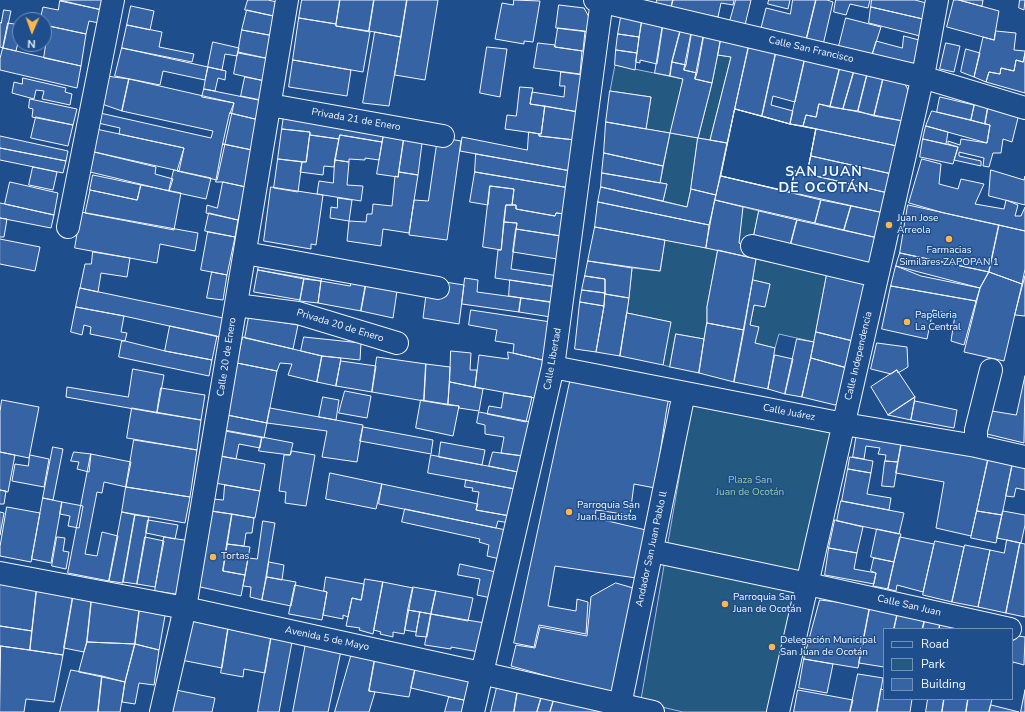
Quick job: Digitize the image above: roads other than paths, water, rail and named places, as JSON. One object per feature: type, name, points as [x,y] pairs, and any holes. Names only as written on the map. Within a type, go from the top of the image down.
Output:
[{"type":"street","points":[[68,227],[114,0]]},
{"type":"street","name":"Calle 20 de Enero","points":[[161,712],[185,608],[287,0]]},
{"type":"street","name":"Calle San Francisco","points":[[599,0],[922,76],[1025,108]]},
{"type":"street","name":"Calle Libertad","points":[[473,712],[481,672],[553,367],[599,0]]},
{"type":"street","name":"Calle Independencia","points":[[778,712],[922,76],[937,0]]},
{"type":"street","name":"Privada 21 de Enero","points":[[270,105],[443,136]]},
{"type":"street","points":[[752,246],[877,276]]},
{"type":"street","points":[[245,252],[438,288]]},
{"type":"street","name":"Privada 20 de Enero","points":[[236,305],[298,313],[397,343]]},
{"type":"street","name":"Calle Juárez","points":[[553,367],[844,424],[976,446],[1025,457]]},
{"type":"street","points":[[976,446],[976,430],[991,370]]},
{"type":"street","name":"Andador San Juan Pablo ll","points":[[620,705],[684,393]]},
{"type":"street","name":"Calle San Juan","points":[[652,551],[1006,628]]},
{"type":"street","name":"Avenida 5 de Mayo","points":[[0,573],[185,608],[481,672],[653,712]]},
{"type":"street","name":"Calle San Juan","points":[[1013,629],[1025,632]]},
{"type":"place","name":"Juan Jose Arreola","points":[[889,225]]},
{"type":"place","name":"Farmacias Similares ZAPOPAN 1","points":[[949,239]]},
{"type":"place","name":"Papeleria La Central","points":[[907,322]]},
{"type":"place","name":"Parroquia San Juan Bautista","points":[[569,512]]},
{"type":"place","name":"Tortas","points":[[213,557]]},
{"type":"place","name":"Parroquia San Juan de Ocotán","points":[[725,604]]},
{"type":"place","name":"Delegación Municipal San Juan de Ocotán","points":[[772,647]]},
{"type":"district","name":"SAN JUAN DE OCOTÁN","points":[[824,182]]},
{"type":"park label","name":"Plaza San Juan de Ocotán","points":[[750,486]]}]
